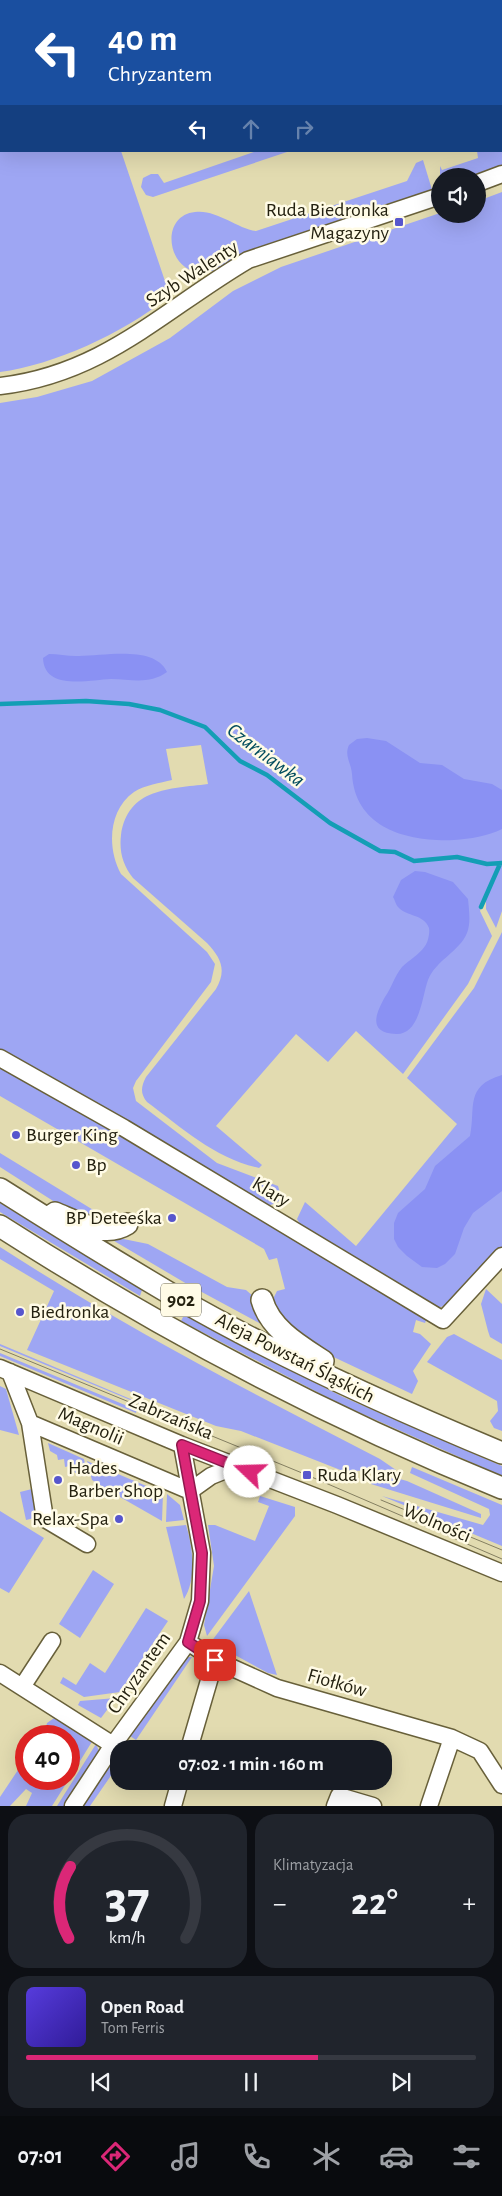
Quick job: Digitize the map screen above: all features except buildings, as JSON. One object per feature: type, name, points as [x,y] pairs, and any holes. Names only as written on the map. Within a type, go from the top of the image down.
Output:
[{"type":"main road","points":[[3,1191],[100,1229],[115,1230],[127,1224]]},
{"type":"main road","name":"Aleja Powstań Śląskich","points":[[3,1191],[81,1241],[182,1300],[283,1354],[392,1406],[502,1453]]},
{"type":"main road","name":"Aleja Powstań Śląskich","points":[[0,1226],[81,1278],[237,1366],[428,1456],[502,1488]]},
{"type":"main road","points":[[262,1300],[272,1322],[302,1347],[392,1406]]},
{"type":"street","points":[[486,179],[502,174]]},
{"type":"street","name":"Szyb Walenty","points":[[0,386],[85,364],[128,341],[224,274],[248,260],[431,199]]},
{"type":"street","name":"Klary","points":[[0,1058],[124,1128],[443,1320],[502,1256]]},
{"type":"street","name":"Magnolii","points":[[5,1370],[30,1423],[45,1519],[87,1544]]},
{"type":"street","name":"Zabrzańska","points":[[5,1370],[182,1445],[356,1512]]},
{"type":"street","name":"Magnolii","points":[[30,1423],[190,1492]]},
{"type":"street","name":"Chryzantem","points":[[118,1740],[188,1642],[200,1601],[203,1576],[202,1553],[182,1445]]},
{"type":"street","points":[[190,1492],[211,1476],[236,1466]]},
{"type":"street","name":"Wolności","points":[[356,1512],[502,1573]]},
{"type":"street","points":[[22,1687],[52,1641]]},
{"type":"street","name":"Fiołków","points":[[188,1642],[215,1660],[277,1688],[452,1738],[480,1751],[502,1784]]},
{"type":"street","points":[[192,1740],[215,1660]]},
{"type":"street","points":[[0,1673],[110,1742]]},
{"type":"street","points":[[429,1806],[452,1738]]},
{"type":"street","name":"Chryzantem","points":[[73,1806],[110,1751]]},
{"type":"street","points":[[173,1806],[177,1790]]},
{"type":"street","points":[[336,1806],[339,1796],[373,1806]]},
{"type":"shaded area","points":[[0,152],[121,152],[167,287],[166,299],[130,324],[87,346],[43,362],[0,372]]},
{"type":"shaded area","points":[[254,152],[287,152],[153,197],[146,195],[141,187],[143,178],[151,174],[158,174],[164,183]]},
{"type":"shaded area","points":[[477,152],[502,152],[502,165],[486,171],[486,168],[448,168],[478,158]]},
{"type":"shaded area","points":[[423,160],[431,186],[431,194],[237,257],[219,268],[207,272],[194,271],[183,266],[176,257],[172,246],[172,234],[175,224],[183,216],[195,212],[211,213],[256,231],[407,181],[416,163]]},
{"type":"shaded area","points":[[502,192],[502,911],[496,928],[486,909],[486,896],[480,911],[492,936],[468,984],[403,1074],[356,1031],[328,1062],[296,1034],[216,1126],[262,1165],[259,1168],[228,1158],[186,1132],[147,1102],[143,1096],[142,1087],[146,1077],[216,989],[222,970],[219,959],[207,943],[133,878],[124,863],[121,853],[121,835],[125,820],[132,808],[141,800],[165,790],[208,784],[201,745],[166,749],[172,780],[148,786],[134,792],[119,809],[112,830],[113,853],[121,874],[207,952],[215,964],[211,982],[136,1081],[133,1088],[136,1101],[217,1163],[278,1186],[281,1196],[278,1202],[268,1206],[0,1050],[0,403],[37,397],[92,381],[170,338],[233,291],[281,267],[431,216],[431,223],[486,223],[486,198]]},
{"type":"shaded area","points":[[49,654],[76,656],[139,655],[160,663],[167,672],[147,680],[69,681],[51,675],[45,668],[43,658]]},
{"type":"shaded area","points":[[367,738],[386,741],[420,763],[442,765],[464,779],[492,784],[502,790],[502,829],[491,834],[473,838],[436,840],[402,834],[386,828],[373,819],[363,807],[355,792],[348,759],[349,745],[357,739]]},
{"type":"shaded area","points":[[415,871],[425,872],[453,882],[468,899],[469,925],[467,933],[459,946],[436,967],[428,980],[415,1022],[404,1033],[387,1033],[377,1026],[376,1021],[379,1009],[399,971],[423,949],[429,935],[427,923],[402,910],[397,906],[393,897],[401,880]]},
{"type":"shaded area","points":[[502,932],[502,1248],[456,1300],[449,1305],[436,1308],[300,1224],[297,1219],[305,1202],[356,1246],[457,1124],[407,1078],[474,988]]},
{"type":"shaded area","points":[[0,1065],[427,1318],[425,1323],[416,1320],[413,1332],[420,1334],[431,1344],[413,1371],[418,1381],[412,1394],[306,1344],[286,1326],[272,1301],[277,1291],[285,1289],[277,1258],[269,1260],[264,1249],[0,1096]]},
{"type":"shaded area","points":[[502,1075],[502,1191],[473,1213],[464,1228],[455,1254],[445,1264],[437,1268],[422,1267],[398,1247],[394,1239],[394,1223],[398,1213],[425,1189],[435,1166],[470,1136],[474,1099],[477,1092],[482,1085]]},
{"type":"shaded area","points":[[0,1153],[113,1222],[72,1213],[0,1167]]},
{"type":"shaded area","points":[[0,1203],[142,1290],[140,1296],[0,1212]]},
{"type":"shaded area","points":[[104,1235],[148,1244],[227,1287],[246,1290],[254,1297],[276,1332],[187,1284]]},
{"type":"shaded area","points":[[0,1247],[140,1331],[380,1459],[396,1470],[343,1471],[241,1431],[216,1426],[27,1350],[54,1291],[0,1259]]},
{"type":"shaded area","points":[[486,1289],[502,1304],[502,1344],[490,1337],[488,1331],[481,1304]]},
{"type":"shaded area","points":[[184,1315],[343,1397],[502,1466],[502,1476],[340,1404],[181,1321]]},
{"type":"shaded area","points":[[454,1334],[502,1360],[502,1431],[494,1428],[490,1421],[498,1411],[497,1401],[427,1362],[447,1337]]},
{"type":"shaded area","points":[[0,1344],[140,1403],[140,1404],[0,1346]]},
{"type":"shaded area","points":[[0,1353],[137,1410],[136,1413],[0,1356]]},
{"type":"shaded area","points":[[0,1386],[6,1389],[19,1435],[0,1430]]},
{"type":"shaded area","points":[[48,1443],[84,1459],[87,1475],[80,1476],[79,1473],[75,1473],[74,1469],[70,1470],[69,1466],[65,1467],[64,1459],[58,1460],[57,1455],[50,1451]]},
{"type":"shaded area","points":[[87,1461],[163,1493],[162,1521],[120,1497],[117,1487],[106,1489],[92,1480]]},
{"type":"shaded area","points":[[412,1467],[502,1505],[502,1546],[382,1496],[483,1525],[490,1515],[489,1509],[410,1473]]},
{"type":"shaded area","points":[[396,1478],[407,1481],[481,1514],[481,1518],[371,1484],[373,1479]]},
{"type":"shaded area","points":[[32,1489],[39,1517],[26,1520],[20,1492]]},
{"type":"shaded area","points":[[167,1494],[180,1505],[184,1520],[166,1522]]},
{"type":"shaded area","points":[[260,1496],[295,1507],[295,1516],[207,1636],[204,1625],[214,1566],[208,1525],[215,1525],[255,1541],[269,1506],[258,1502]]},
{"type":"shaded area","points":[[0,1511],[44,1538],[9,1593],[0,1588]]},
{"type":"shaded area","points":[[186,1525],[192,1553],[192,1573],[191,1582],[184,1599],[166,1527]]},
{"type":"shaded area","points":[[93,1570],[114,1584],[80,1638],[59,1624]]},
{"type":"shaded area","points":[[249,1591],[277,1675],[268,1673],[211,1642]]},
{"type":"shaded area","points":[[146,1608],[168,1621],[120,1692],[84,1697],[60,1683],[63,1677],[76,1685],[90,1663],[105,1673]]},
{"type":"shaded area","points":[[187,1657],[192,1657],[136,1740],[130,1736]]},
{"type":"shaded area","points":[[116,1698],[101,1718],[78,1705],[80,1701]]},
{"type":"shaded area","points":[[57,1716],[70,1725],[46,1725]]},
{"type":"shaded area","points":[[80,1731],[93,1740],[80,1761]]},
{"type":"shaded area","points":[[96,1744],[99,1751],[80,1784],[80,1769]]},
{"type":"shaded area","points":[[110,1766],[110,1777],[90,1806],[82,1806]]},
{"type":"shaded area","points":[[15,1774],[15,1790],[25,1790],[10,1806],[0,1806],[0,1797]]},
{"type":"shaded area","points":[[28,1790],[62,1790],[52,1806],[26,1806],[32,1793]]},
{"type":"shaded area","points":[[67,1790],[76,1790],[67,1806],[57,1806]]},
{"type":"waterway","name":"Czarniawka","points":[[0,704],[86,701],[129,704],[160,710],[205,727],[240,761],[267,775],[330,823],[380,851],[395,852],[414,861],[457,857],[487,864],[502,863]]},
{"type":"waterway","points":[[481,907],[500,864]]},
{"type":"tram line","points":[[0,1349],[307,1475],[502,1559]]},
{"type":"tram line","points":[[381,1500],[502,1550]]},
{"type":"place","name":"Ruda Biedronka Magazyny","points":[[399,222]]},
{"type":"place","name":"Burger King","points":[[16,1135]]},
{"type":"place","name":"Bp","points":[[76,1165]]},
{"type":"place","name":"BP Deteeśka","points":[[172,1218]]},
{"type":"place","name":"Biedronka","points":[[20,1312]]},
{"type":"place","name":"Ruda Klary","points":[[307,1475]]},
{"type":"place","name":"Hades Barber Shop","points":[[58,1480]]},
{"type":"place","name":"Relax-Spa","points":[[119,1519]]},
{"type":"route","points":[[215,1660],[188,1642],[200,1601],[203,1576],[202,1553],[182,1445],[250,1472]]}]
